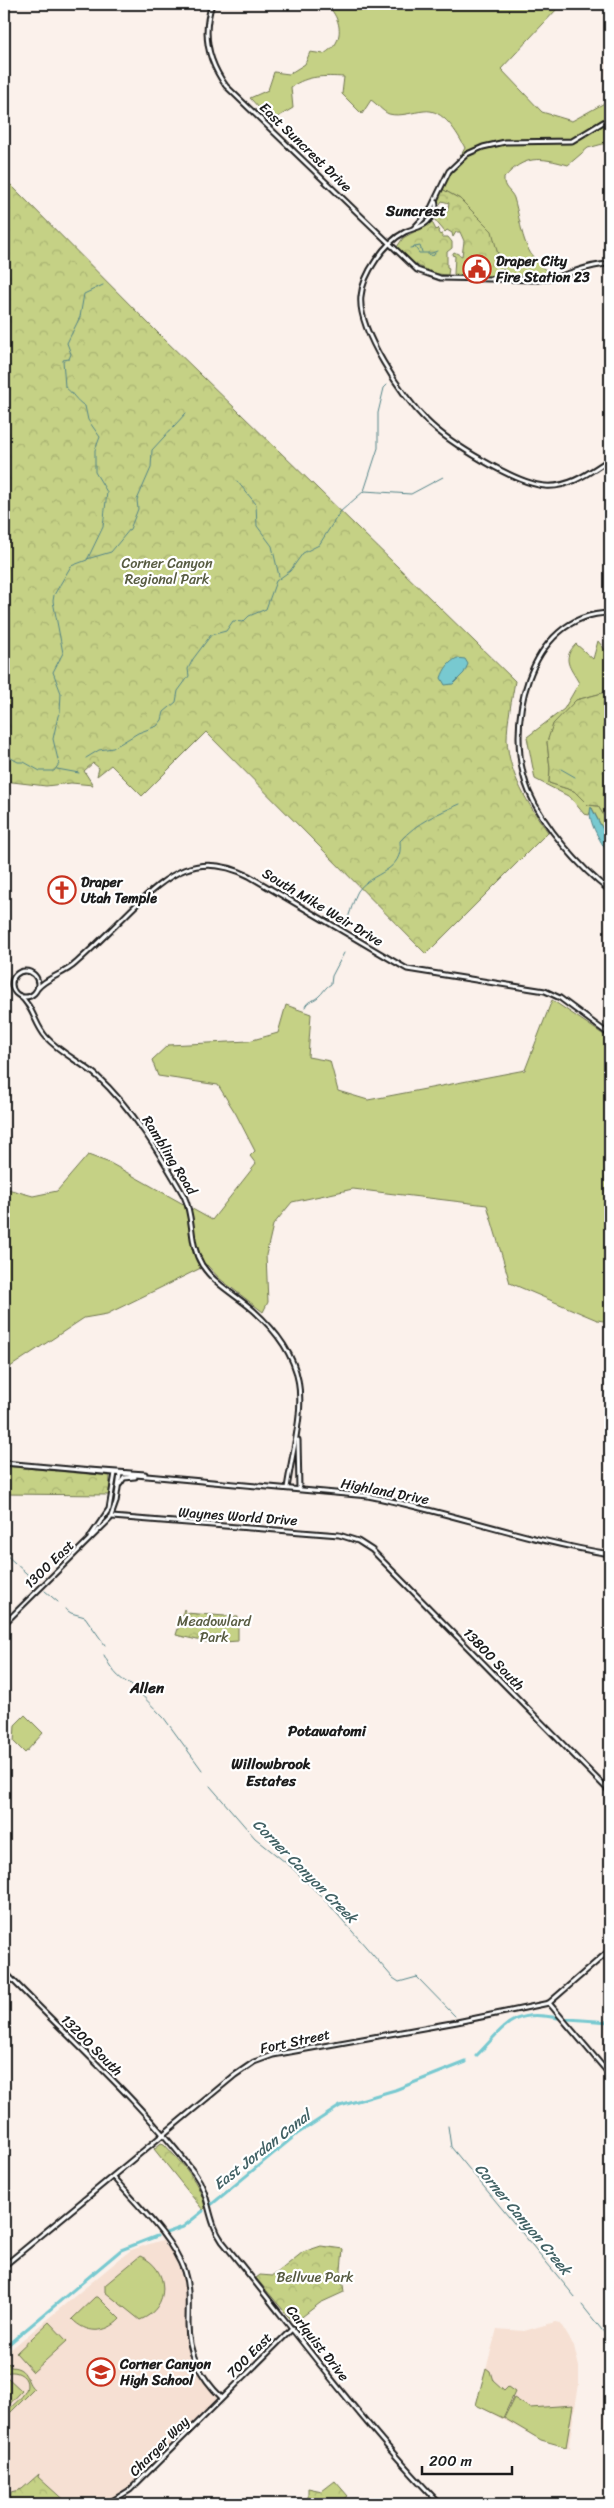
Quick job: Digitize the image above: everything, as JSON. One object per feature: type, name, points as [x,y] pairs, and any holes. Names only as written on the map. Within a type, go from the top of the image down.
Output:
[{"type":"street","name":"East Suncrest Drive","points":[[212,4],[207,33],[212,61],[231,90],[416,270],[440,278],[544,279],[610,264]]},
{"type":"street","points":[[610,118],[585,135],[567,143],[514,141],[477,149],[454,164],[442,182],[435,201],[433,215],[424,225],[403,233],[390,245],[367,274],[361,297],[362,317],[375,347],[427,420],[459,444],[530,484],[547,486],[569,483],[610,459]]},
{"type":"street","points":[[610,612],[592,615],[570,624],[543,649],[531,672],[519,738],[523,771],[538,809],[580,864],[610,891]]},
{"type":"street","name":"South Mike Weir Drive","points":[[38,988],[74,965],[162,881],[182,870],[213,865],[226,867],[249,876],[407,969],[545,991],[560,998],[610,1035]]},
{"type":"street","points":[[32,995],[20,996],[13,988],[16,975],[26,971],[42,980],[48,980]]},
{"type":"street","points":[[29,1007],[32,995],[38,988],[36,977]]},
{"type":"street","name":"Rambling Road","points":[[20,996],[29,1007],[45,1036],[97,1076],[135,1119],[186,1200],[192,1241],[204,1268],[216,1282],[257,1314],[289,1352],[296,1368],[300,1387],[298,1437],[300,1451],[299,1489]]},
{"type":"street","name":"Rambling Road","points":[[287,1488],[293,1450],[298,1437]]},
{"type":"street","name":"Highland Drive","points":[[4,1463],[299,1489],[387,1500],[574,1549],[610,1554]]},
{"type":"street","points":[[112,1517],[117,1493],[117,1472]]},
{"type":"street","name":"1300 East","points":[[89,1540],[108,1512],[117,1472]]},
{"type":"street","points":[[117,1493],[124,1478],[150,1476]]},
{"type":"street","points":[[108,1512],[112,1517]]},
{"type":"street","name":"1300 East","points":[[4,1624],[112,1517]]},
{"type":"street","name":"Waynes World Drive","points":[[112,1517],[339,1535],[361,1542]]},
{"type":"street","name":"13800 South","points":[[361,1542],[610,1792]]},
{"type":"street","points":[[610,1950],[549,2003],[610,2075]]},
{"type":"street","name":"13200 South","points":[[4,1971],[163,2136]]},
{"type":"street","name":"Fort Street","points":[[4,2266],[240,2071],[264,2058],[549,2003]]},
{"type":"street","name":"Carlquist Drive","points":[[163,2136],[198,2179],[217,2234],[293,2328],[311,2354],[403,2464],[440,2504]]},
{"type":"street","points":[[113,2177],[169,2244],[181,2264],[188,2291],[188,2328],[191,2350],[204,2378],[222,2398]]},
{"type":"street","name":"700 East","points":[[222,2398],[293,2328]]},
{"type":"street","name":"Charger Way","points":[[107,2504],[130,2490],[222,2398]]},
{"type":"shaded area","name":"Corner Canyon High School","points":[[162,2240],[174,2256],[183,2279],[186,2297],[186,2335],[191,2357],[198,2373],[216,2396],[216,2401],[129,2487],[110,2500],[97,2504],[68,2504],[38,2477],[38,2474],[22,2489],[11,2492],[4,2474],[4,2355],[131,2250]]},
{"type":"shaded area","points":[[555,2322],[560,2323],[574,2346],[579,2367],[579,2384],[569,2445],[571,2448],[541,2440],[476,2405],[497,2329],[524,2331]]},
{"type":"green space","points":[[326,4],[581,4],[577,9],[557,9],[501,69],[542,112],[572,121],[610,100],[610,142],[588,148],[568,165],[549,160],[533,160],[518,165],[504,178],[506,187],[513,195],[528,249],[540,266],[550,273],[503,277],[503,263],[497,251],[460,199],[442,189],[465,148],[449,123],[437,114],[431,111],[424,111],[393,115],[384,111],[371,100],[362,114],[342,94],[344,77],[316,77],[297,83],[291,87],[293,108],[271,121],[250,98],[268,90],[274,72],[289,74],[305,64],[310,52],[324,54],[331,49],[338,38],[339,27],[336,17]]},
{"type":"green space","name":"Corner Canyon Regional Park","points":[[4,178],[161,336],[515,681],[507,740],[511,765],[533,811],[548,832],[426,954],[206,732],[142,796],[111,765],[97,776],[99,768],[93,763],[84,771],[93,785],[71,783],[46,786],[4,781]]},
{"type":"green space","points":[[442,189],[460,199],[492,231],[498,255],[503,263],[503,277],[456,276],[454,274],[455,256],[452,255],[454,252],[462,256],[464,241],[460,232],[456,232],[453,237],[452,233],[447,230],[445,232],[434,219],[438,206],[447,212],[449,203],[442,201],[440,204],[438,202]]},
{"type":"green space","points":[[432,222],[436,230],[439,229],[440,235],[442,233],[442,237],[448,237],[452,242],[452,248],[447,252],[448,275],[420,267],[397,247],[403,238]]},
{"type":"green space","points":[[598,641],[610,656],[610,691],[576,700],[547,742],[550,769],[549,783],[574,791],[588,805],[598,806],[610,825],[610,843],[592,808],[589,815],[584,814],[570,797],[535,779],[527,737],[564,709],[579,683],[570,668],[568,659],[571,649],[576,644],[593,659]]},
{"type":"green space","points":[[610,691],[610,825],[598,806],[588,805],[574,791],[549,783],[550,769],[547,742],[553,724],[576,700]]},
{"type":"green space","points":[[552,1000],[610,1039],[610,1322],[597,1320],[510,1283],[487,1205],[353,1189],[292,1202],[273,1225],[266,1255],[268,1302],[263,1312],[220,1279],[207,1265],[107,1314],[84,1318],[4,1371],[4,1188],[33,1196],[57,1191],[88,1155],[110,1163],[212,1220],[256,1164],[250,1156],[255,1151],[236,1114],[218,1085],[158,1076],[152,1060],[168,1045],[249,1041],[278,1033],[286,1005],[311,1014],[308,1057],[330,1061],[338,1091],[368,1100],[525,1070]]},
{"type":"green space","points":[[4,1466],[110,1476],[109,1495],[4,1494]]},
{"type":"green space","name":"Meadowlard Park","points":[[184,1609],[186,1613],[238,1617],[238,1641],[210,1643],[176,1635]]},
{"type":"green space","points":[[25,1715],[43,1733],[25,1753],[14,1742],[15,1725]]},
{"type":"green space","points":[[161,2143],[164,2144],[195,2181],[203,2198],[205,2208],[203,2210],[154,2149]]},
{"type":"green space","name":"Bellvue Park","points":[[321,2246],[343,2249],[341,2270],[344,2292],[320,2303],[294,2323],[256,2278],[260,2275],[273,2276],[303,2252]]},
{"type":"green space","points":[[140,2256],[157,2269],[163,2288],[162,2298],[157,2307],[140,2320],[105,2292],[105,2285]]},
{"type":"green space","points":[[95,2297],[98,2297],[120,2319],[102,2330],[90,2330],[72,2319]]},
{"type":"green space","points":[[49,2322],[67,2341],[33,2372],[16,2353]]},
{"type":"green space","points":[[9,2363],[11,2367],[17,2368],[24,2373],[34,2389],[4,2419],[4,2414],[22,2397],[27,2385],[21,2374],[8,2372],[4,2374],[4,2368]]},
{"type":"green space","points":[[486,2368],[490,2371],[493,2381],[504,2391],[508,2387],[515,2392],[503,2418],[476,2405]]},
{"type":"green space","points":[[6,2376],[22,2391],[4,2410],[4,2378]]},
{"type":"green space","points":[[514,2398],[530,2408],[573,2405],[566,2447],[541,2440],[504,2418]]},
{"type":"green space","points":[[39,2474],[38,2477],[68,2504],[10,2504],[11,2492],[22,2489]]},
{"type":"green space","points":[[335,2481],[348,2496],[339,2504],[308,2504],[308,2488],[322,2491]]},
{"type":"water","points":[[457,658],[465,659],[468,664],[464,673],[453,684],[445,685],[441,678],[442,675],[449,664]]},
{"type":"water","points":[[591,807],[610,843],[610,857],[593,826],[590,813]]},
{"type":"waterway","points":[[410,248],[420,246],[422,252]]},
{"type":"waterway","points":[[415,247],[419,253],[432,253]]},
{"type":"waterway","points":[[432,253],[437,251]]},
{"type":"waterway","points":[[428,254],[433,256],[435,253]]},
{"type":"waterway","points":[[4,754],[40,771],[54,771],[59,764],[53,739],[60,712],[61,693],[53,672],[63,653],[53,601],[54,595],[71,566],[87,560],[103,527],[107,492],[95,472],[95,450],[100,437],[88,420],[85,406],[65,387],[63,360],[69,359],[71,354],[67,343],[80,317],[84,294],[103,285]]},
{"type":"waterway","points":[[86,758],[99,750],[113,748],[138,733],[157,726],[162,720],[164,712],[176,702],[178,691],[189,676],[188,669],[193,659],[211,635],[226,631],[233,621],[243,622],[249,616],[266,609],[276,581],[290,571],[303,553],[319,545],[340,512],[364,491],[378,448],[378,413],[384,388],[387,385]]},
{"type":"waterway","points":[[87,559],[111,552],[130,529],[138,509],[137,500],[151,468],[152,450],[186,413]]},
{"type":"waterway","points":[[364,491],[411,494],[443,477]]},
{"type":"waterway","points":[[237,481],[256,504],[257,526],[272,546],[279,576]]},
{"type":"waterway","points":[[57,769],[79,773]]},
{"type":"waterway","points":[[561,769],[575,777]]},
{"type":"waterway","points":[[346,923],[358,891],[364,884],[392,866],[400,852],[400,841],[420,824],[460,804]]},
{"type":"waterway","points":[[305,1007],[307,1003],[318,997],[331,984],[332,976],[344,953]]},
{"type":"waterway","name":"Corner Canyon Creek","points":[[4,1553],[37,1583]]},
{"type":"waterway","name":"Corner Canyon Creek","points":[[45,1591],[58,1602]]},
{"type":"waterway","name":"Corner Canyon Creek","points":[[65,1609],[85,1617],[105,1645]]},
{"type":"waterway","name":"Corner Canyon Creek","points":[[104,1655],[118,1676],[131,1684],[164,1718],[202,1770]]},
{"type":"waterway","name":"Corner Canyon Creek","points":[[210,1786],[255,1838],[290,1866],[325,1900],[393,1978],[399,1982],[417,1977],[455,2016]]},
{"type":"waterway","name":"East Jordan Canal","points":[[476,2056],[510,2022],[529,2016],[558,2018]]},
{"type":"waterway","name":"East Jordan Canal","points":[[568,2019],[610,2022]]},
{"type":"waterway","name":"East Jordan Canal","points":[[212,2204],[297,2134],[340,2106],[395,2090],[466,2062]]},
{"type":"waterway","name":"Corner Canyon Creek","points":[[448,2126],[451,2147],[575,2297]]},
{"type":"waterway","name":"East Jordan Canal","points":[[166,2233],[183,2227],[203,2211]]},
{"type":"waterway","name":"East Jordan Canal","points":[[4,2348],[121,2250],[157,2236]]},
{"type":"waterway","name":"Corner Canyon Creek","points":[[582,2305],[610,2340]]},
{"type":"waterway","points":[[5,2496],[6,2504]]},
{"type":"place","name":"Draper City Fire Station 23","points":[[477,269]]},
{"type":"place","name":"Draper Utah Temple","points":[[62,890]]},
{"type":"place","name":"Corner Canyon High School","points":[[101,2372]]},
{"type":"district","name":"Suncrest","points":[[416,211]]},
{"type":"district","name":"Allen","points":[[147,1688]]},
{"type":"district","name":"Potawatomi","points":[[327,1731]]},
{"type":"district","name":"Willowbrook Estates","points":[[271,1772]]}]
